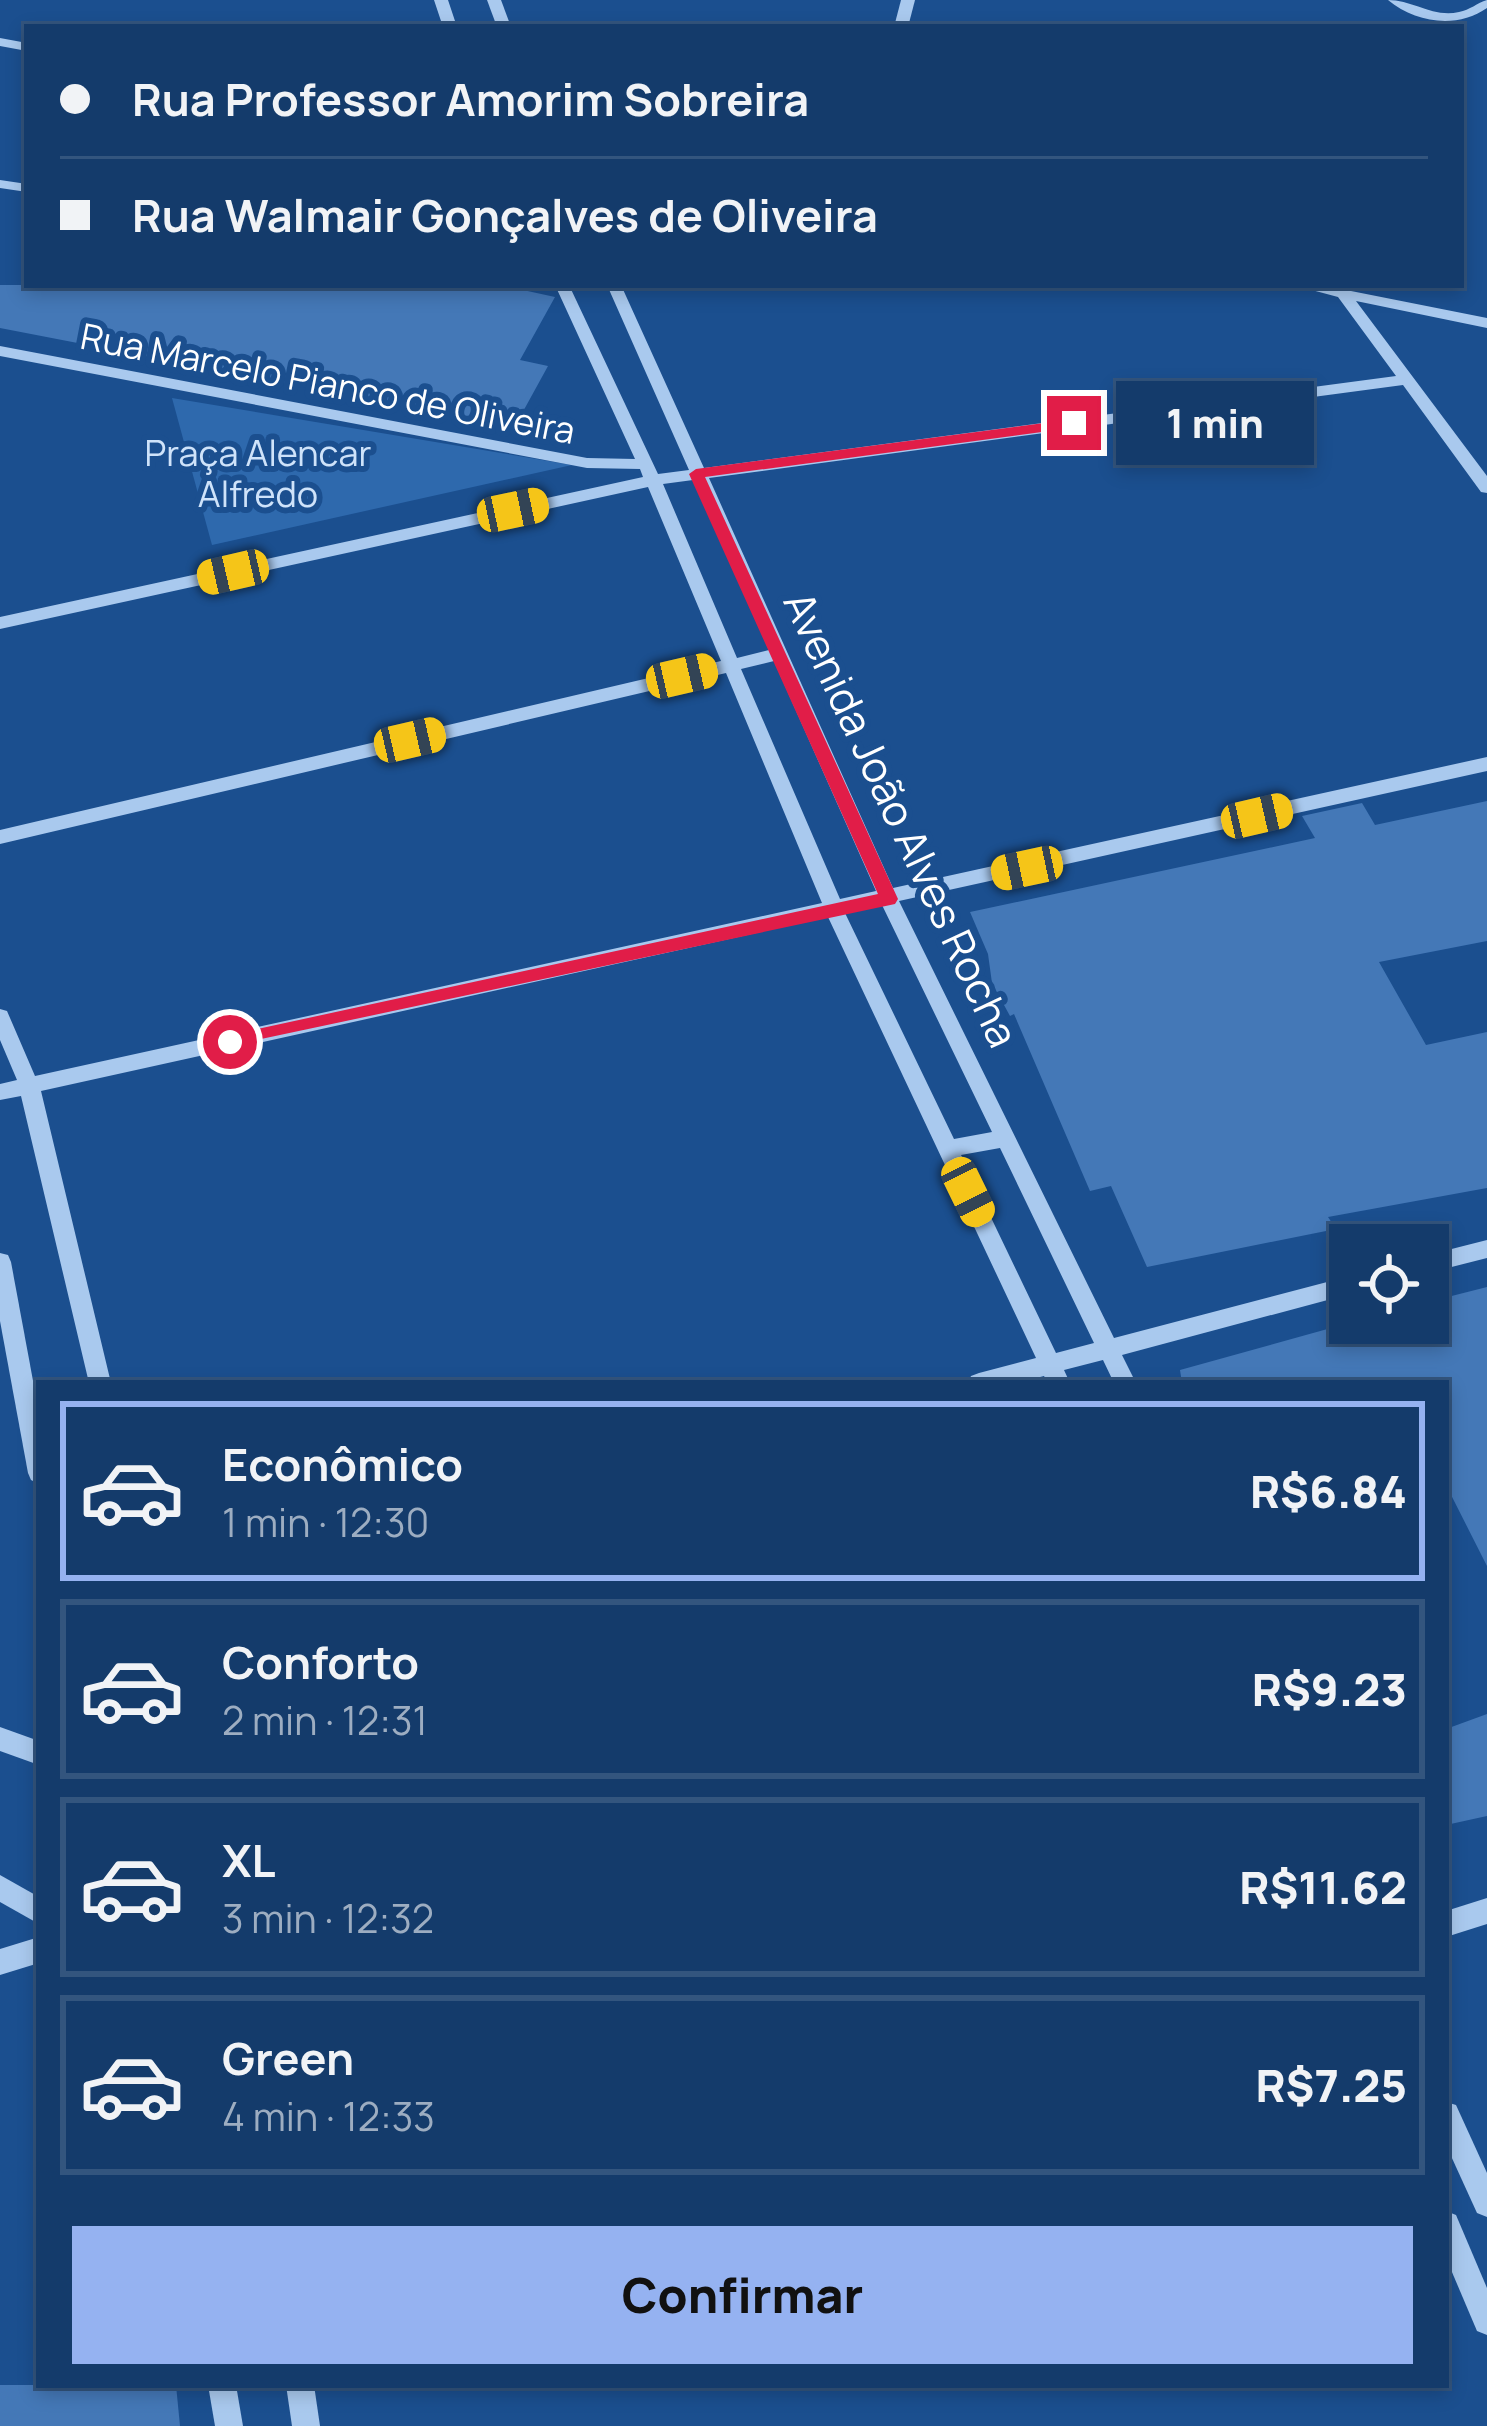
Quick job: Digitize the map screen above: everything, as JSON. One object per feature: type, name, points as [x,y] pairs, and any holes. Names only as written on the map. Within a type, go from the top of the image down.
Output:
[{"type":"street","points":[[1398,3],[1445,17],[1480,15],[1487,1]]},
{"type":"street","points":[[563,288],[649,471],[835,911],[1055,1374]]},
{"type":"street","name":"Avenida João Alves Rocha","points":[[615,288],[889,899],[1124,1380]]},
{"type":"street","points":[[1343,289],[1487,323]]},
{"type":"street","points":[[1343,289],[1404,380],[1487,488]]},
{"type":"street","name":"Rua Marcelo Pianco de Oliveira","points":[[0,350],[649,471]]},
{"type":"street","points":[[0,623],[649,471],[696,474],[1404,380]]},
{"type":"street","points":[[0,837],[778,654]]},
{"type":"street","points":[[0,1092],[1487,764]]},
{"type":"street","points":[[0,1017],[29,1085],[99,1380]]},
{"type":"street","points":[[948,1149],[1007,1138]]},
{"type":"street","points":[[1449,1259],[1487,1249]]},
{"type":"street","points":[[0,1262],[36,1457]]},
{"type":"street","points":[[1004,1380],[1055,1374],[1110,1348],[1329,1291]]},
{"type":"street","points":[[0,1738],[36,1752]]},
{"type":"street","points":[[0,1888],[36,1909]]},
{"type":"street","points":[[1449,1923],[1487,1911]]},
{"type":"street","points":[[0,1962],[36,1951]]},
{"type":"street","points":[[1449,2121],[1487,2203]]},
{"type":"street","points":[[1449,2232],[1487,2321]]},
{"type":"street","points":[[223,2388],[229,2426]]},
{"type":"street","points":[[300,2388],[306,2426]]},
{"type":"green space","name":"Praça Alencar Alfredo","points":[[172,398],[572,465],[212,545]]},
{"type":"building","points":[[0,285],[514,288],[555,297],[520,360],[548,366],[520,417],[482,409],[477,420],[0,328]]},
{"type":"building","points":[[1487,801],[1487,941],[1379,962],[1426,1045],[1487,1032],[1487,1188],[1328,1217],[1333,1224],[1329,1230],[1147,1267],[1111,1186],[1090,1191],[1014,1014],[1010,1016],[992,983],[988,954],[970,912],[1315,838],[1302,816],[1362,803],[1375,825]]},
{"type":"building","points":[[1487,1287],[1487,1566],[1449,1491],[1449,1380],[1182,1380],[1180,1370],[1329,1329],[1329,1344],[1449,1344],[1449,1297]]},
{"type":"building","points":[[1487,1714],[1487,1816],[1449,1824],[1449,1728]]},
{"type":"building","points":[[0,2385],[176,2388],[180,2426],[0,2426]]},
{"type":"route","points":[[230,1042],[889,899],[696,474],[1074,423]]}]
